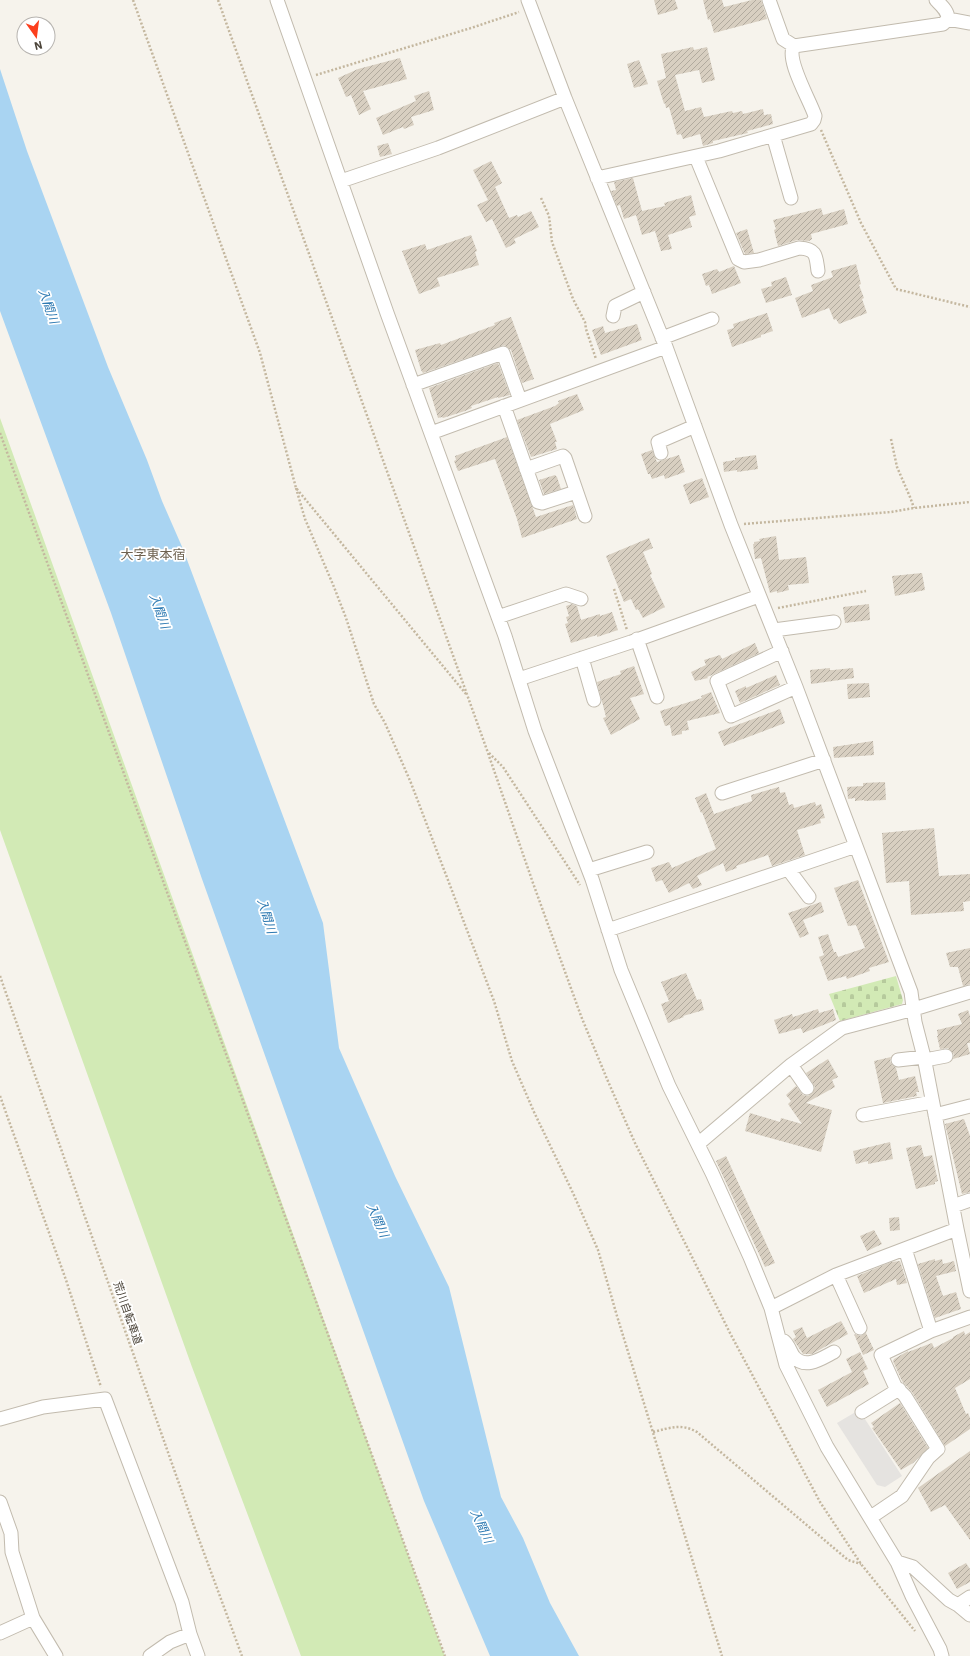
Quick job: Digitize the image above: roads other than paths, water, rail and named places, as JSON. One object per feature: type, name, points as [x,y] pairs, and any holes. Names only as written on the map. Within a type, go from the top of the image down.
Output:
[{"type":"street","points":[[277,0],[413,385],[498,617],[535,730],[589,870],[621,970],[666,1079],[750,1257],[771,1308],[786,1365],[827,1448],[871,1517],[897,1562],[912,1596],[940,1649],[942,1656]]},
{"type":"street","points":[[769,0],[783,39],[794,46],[937,26],[948,20],[970,23]]},
{"type":"street","points":[[936,0],[945,10],[948,20]]},
{"type":"street","points":[[529,4],[564,98],[664,342],[732,525],[824,760],[911,992],[957,1229],[970,1288]]},
{"type":"street","points":[[597,178],[696,157],[811,124],[815,116],[794,67],[791,50],[794,46]]},
{"type":"street","points":[[340,181],[438,148],[564,98]]},
{"type":"street","points":[[773,135],[791,198]]},
{"type":"street","points":[[696,157],[738,259],[744,262],[759,260],[799,248],[812,251],[816,255],[818,271]]},
{"type":"street","points":[[613,316],[615,306],[644,292]]},
{"type":"street","points":[[431,433],[600,371],[712,318]]},
{"type":"street","points":[[413,385],[503,353],[520,400]]},
{"type":"street","points":[[504,406],[538,502],[542,503],[576,492]]},
{"type":"street","points":[[661,453],[658,442],[695,426]]},
{"type":"street","points":[[526,469],[563,456],[585,516]]},
{"type":"street","points":[[498,617],[566,594],[582,599]]},
{"type":"street","points":[[519,679],[634,641],[759,596]]},
{"type":"street","points":[[774,630],[834,622]]},
{"type":"street","points":[[634,641],[657,698]]},
{"type":"street","points":[[782,651],[717,680],[732,716],[796,687]]},
{"type":"street","points":[[582,658],[594,700]]},
{"type":"street","points":[[722,793],[824,760]]},
{"type":"street","points":[[608,930],[856,846]]},
{"type":"street","points":[[589,870],[647,852]]},
{"type":"street","points":[[788,869],[809,897]]},
{"type":"street","points":[[698,1144],[792,1066],[842,1028],[914,1009],[970,992]]},
{"type":"street","points":[[898,1060],[946,1056]]},
{"type":"street","points":[[792,1066],[807,1088]]},
{"type":"street","points":[[863,1115],[970,1106]]},
{"type":"street","points":[[953,1206],[970,1200]]},
{"type":"street","points":[[771,1308],[836,1275],[957,1229]]},
{"type":"street","points":[[905,1249],[931,1331]]},
{"type":"street","points":[[836,1275],[860,1328]]},
{"type":"street","points":[[871,1517],[902,1496],[928,1458],[938,1449],[905,1396],[895,1386],[881,1355],[931,1331],[970,1317]]},
{"type":"street","points":[[780,1338],[786,1343],[795,1358],[804,1364],[809,1364],[834,1352]]},
{"type":"street","points":[[862,1412],[899,1390]]},
{"type":"street","points":[[0,1419],[43,1407],[105,1399],[182,1602],[190,1634],[198,1656]]},
{"type":"street","points":[[0,1502],[11,1533],[12,1552],[33,1618],[56,1656]]},
{"type":"street","points":[[897,1562],[913,1567],[949,1600],[970,1615]]},
{"type":"street","points":[[958,1605],[970,1598]]},
{"type":"street","points":[[0,1633],[33,1618]]},
{"type":"street","points":[[150,1656],[170,1642],[190,1634]]},
{"type":"water","name":"入間川","points":[[0,69],[27,151],[108,367],[183,549],[323,923],[339,1048],[395,1176],[449,1287],[501,1497],[523,1538],[550,1603],[579,1656],[490,1656],[424,1501],[202,879],[111,613],[0,311]]},
{"type":"district","name":"大字東本宿","points":[[153,554]]}]
